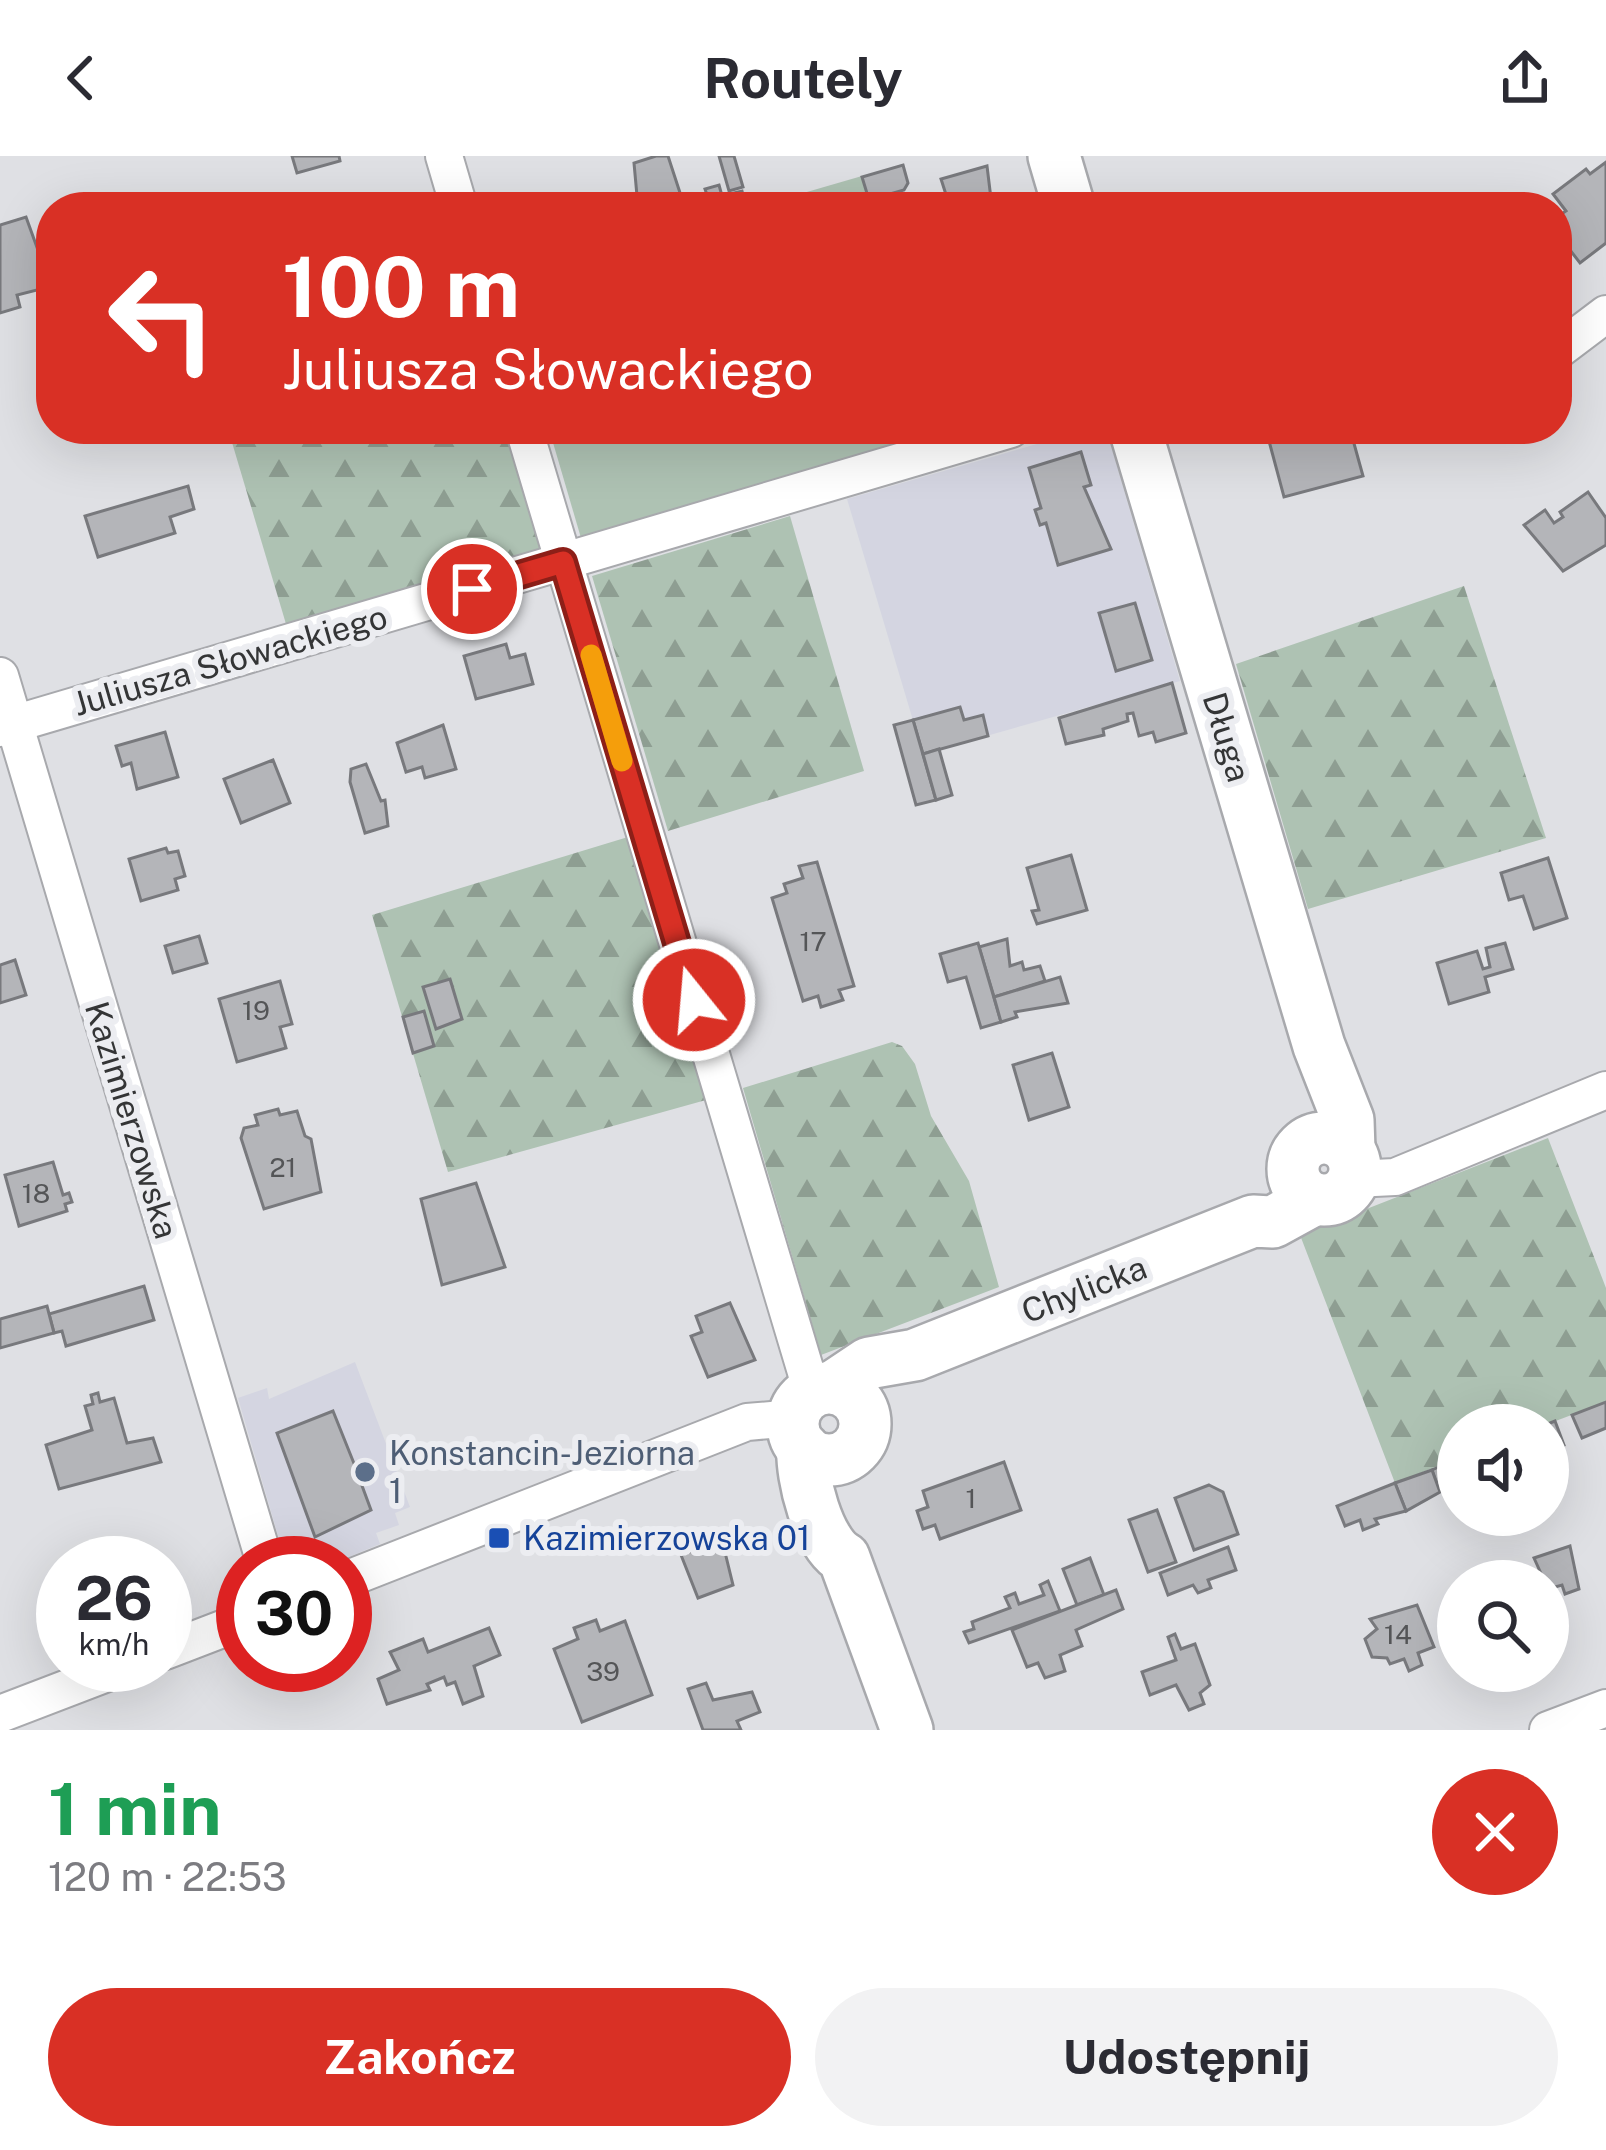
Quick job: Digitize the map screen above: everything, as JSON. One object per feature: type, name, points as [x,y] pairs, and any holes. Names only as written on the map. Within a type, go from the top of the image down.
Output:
[{"type":"street","points":[[444,156],[455,192]]},
{"type":"street","points":[[1054,156],[1065,192]]},
{"type":"street","points":[[1572,340],[1606,314]]},
{"type":"street","points":[[528,444],[826,1420],[852,1540],[844,1558],[907,1730]]},
{"type":"street","name":"Juliusza Słowackiego","points":[[7,726],[960,444]]},
{"type":"street","name":"Długa","points":[[1139,444],[1319,1046],[1324,1169]]},
{"type":"street","name":"Kazimierzowska","points":[[0,676],[7,726],[257,1536]]},
{"type":"street","name":"Chylicka","points":[[826,1420],[915,1355],[1253,1221],[1273,1222],[1324,1169],[1395,1177],[1606,1090]]},
{"type":"street","points":[[372,1569],[747,1422],[826,1420]]},
{"type":"street","points":[[0,1714],[57,1692]]},
{"type":"street","points":[[1548,1730],[1606,1708]]},
{"type":"shaded area","points":[[1037,444],[1110,444],[1180,681],[923,754],[847,499]]},
{"type":"shaded area","points":[[355,1362],[410,1507],[395,1513],[399,1525],[376,1533],[380,1544],[372,1547],[372,1536],[278,1536],[238,1398],[267,1388],[269,1399]]},
{"type":"green space","points":[[862,176],[867,192],[807,192]]},
{"type":"green space","points":[[232,444],[512,444],[543,549],[286,624]]},
{"type":"green space","points":[[553,444],[896,444],[581,538]]},
{"type":"green space","points":[[790,516],[864,771],[668,831],[592,576]]},
{"type":"green space","points":[[1464,586],[1546,838],[1308,909],[1236,664]]},
{"type":"green space","points":[[628,837],[706,1100],[448,1172],[372,915]]},
{"type":"green space","points":[[892,1042],[902,1046],[915,1064],[931,1116],[969,1181],[999,1287],[821,1355],[743,1088]]},
{"type":"green space","points":[[1548,1138],[1606,1288],[1606,1402],[1569,1416],[1569,1404],[1437,1404],[1437,1466],[1395,1483],[1300,1235]]},
{"type":"building","points":[[292,156],[339,156],[340,161],[297,173]]},
{"type":"building","points":[[668,156],[680,192],[637,192],[634,163]]},
{"type":"building","points":[[719,156],[734,156],[743,187],[729,191]]},
{"type":"building","points":[[1606,162],[1606,243],[1580,263],[1572,253],[1572,192],[1556,192],[1586,169],[1590,174]]},
{"type":"building","points":[[903,165],[908,183],[897,192],[867,192],[862,177]]},
{"type":"building","points":[[987,166],[990,192],[945,192],[941,179]]},
{"type":"building","points":[[26,217],[36,245],[36,290],[17,295],[20,307],[0,313],[0,225]]},
{"type":"building","points":[[1270,444],[1354,444],[1363,476],[1284,497]]},
{"type":"building","points":[[1081,452],[1091,485],[1084,487],[1111,549],[1058,565],[1046,523],[1040,525],[1035,510],[1041,508],[1029,468]]},
{"type":"building","points":[[188,486],[194,509],[170,517],[175,533],[98,557],[85,516]]},
{"type":"building","points":[[1588,492],[1606,518],[1606,545],[1563,571],[1524,525],[1545,510],[1554,523],[1563,517],[1560,512]]},
{"type":"building","points":[[1135,603],[1152,660],[1116,671],[1099,613]]},
{"type":"building","points":[[506,644],[510,658],[525,654],[533,684],[476,699],[464,656]]},
{"type":"building","points":[[1172,683],[1186,733],[1156,742],[1153,732],[1139,736],[1133,713],[1127,714],[1128,721],[1103,729],[1104,735],[1066,744],[1059,718]]},
{"type":"building","points":[[960,707],[964,720],[983,715],[988,736],[923,754],[913,720]]},
{"type":"building","points":[[913,720],[936,800],[916,805],[894,725]]},
{"type":"building","points":[[443,725],[456,769],[425,778],[422,767],[406,772],[397,743]]},
{"type":"building","points":[[165,732],[178,777],[137,789],[131,763],[122,766],[116,746]]},
{"type":"building","points":[[939,749],[952,795],[936,800],[923,754]]},
{"type":"building","points":[[273,760],[290,803],[241,823],[224,779]]},
{"type":"building","points":[[366,764],[381,801],[385,800],[388,826],[365,833],[350,782],[351,769]]},
{"type":"building","points":[[166,848],[168,853],[178,851],[185,876],[175,879],[178,890],[141,901],[129,859]]},
{"type":"building","points":[[1071,855],[1087,910],[1037,924],[1032,911],[1039,910],[1027,868]]},
{"type":"building","points":[[1548,858],[1567,918],[1534,929],[1523,896],[1509,900],[1501,873]]},
{"type":"building","points":[[817,862],[854,986],[839,990],[843,1000],[821,1007],[818,996],[803,1001],[772,898],[787,893],[784,884],[803,878],[799,866]]},
{"type":"building","points":[[199,936],[207,963],[173,973],[165,946]]},
{"type":"building","points":[[1007,939],[1010,966],[1022,962],[1024,970],[1040,966],[1045,981],[994,997],[979,947]]},
{"type":"building","points":[[978,943],[1001,1022],[981,1028],[966,977],[948,982],[940,954]]},
{"type":"building","points":[[1505,943],[1513,969],[1485,977],[1489,992],[1449,1004],[1437,963],[1477,951],[1483,969],[1490,967],[1486,948]]},
{"type":"building","points":[[15,960],[26,995],[0,1003],[0,965]]},
{"type":"building","points":[[1060,977],[1068,1003],[1015,1012],[1017,1017],[1001,1022],[994,997]]},
{"type":"building","points":[[450,979],[462,1019],[436,1029],[423,987]]},
{"type":"building","points":[[280,981],[292,1024],[280,1027],[286,1048],[237,1062],[219,999]]},
{"type":"building","points":[[424,1011],[434,1046],[413,1053],[403,1017]]},
{"type":"building","points":[[1052,1053],[1069,1107],[1029,1120],[1013,1065]]},
{"type":"building","points":[[278,1109],[280,1115],[297,1111],[305,1136],[311,1139],[321,1192],[264,1209],[241,1138],[244,1128],[258,1125],[255,1115]]},
{"type":"building","points":[[53,1162],[63,1195],[69,1193],[72,1202],[65,1204],[67,1211],[19,1226],[5,1175]]},
{"type":"building","points":[[476,1183],[505,1267],[442,1285],[421,1199]]},
{"type":"building","points":[[144,1286],[154,1320],[66,1346],[62,1331],[54,1333],[49,1314]]},
{"type":"building","points":[[730,1303],[755,1360],[708,1377],[691,1336],[702,1332],[696,1316]]},
{"type":"building","points":[[47,1306],[54,1333],[0,1348],[0,1319]]},
{"type":"building","points":[[98,1393],[100,1402],[114,1398],[127,1443],[153,1438],[161,1462],[59,1489],[46,1445],[92,1430],[85,1406],[93,1404],[91,1395]]},
{"type":"building","points":[[1606,1402],[1606,1428],[1582,1438],[1572,1415]]},
{"type":"building","points":[[333,1411],[357,1471],[366,1468],[370,1480],[361,1483],[371,1510],[315,1536],[277,1433]]},
{"type":"building","points":[[1004,1462],[1021,1510],[940,1539],[935,1525],[923,1529],[917,1511],[928,1507],[923,1491]]},
{"type":"building","points":[[1432,1470],[1437,1494],[1406,1511],[1395,1483]]},
{"type":"building","points":[[1395,1483],[1406,1511],[1375,1519],[1378,1524],[1363,1530],[1360,1520],[1345,1526],[1337,1506]]},
{"type":"building","points":[[1209,1485],[1223,1492],[1238,1534],[1194,1550],[1175,1498]]},
{"type":"building","points":[[1157,1510],[1176,1562],[1148,1572],[1129,1520]]},
{"type":"building","points":[[722,1540],[733,1585],[698,1598],[681,1555]]},
{"type":"building","points":[[1570,1546],[1579,1589],[1569,1593],[1569,1560],[1534,1558]]},
{"type":"building","points":[[1228,1547],[1236,1570],[1208,1580],[1211,1588],[1198,1593],[1193,1585],[1168,1595],[1160,1573]]},
{"type":"building","points":[[1090,1558],[1104,1595],[1077,1605],[1063,1569]]},
{"type":"building","points":[[1048,1581],[1060,1611],[969,1643],[964,1632],[974,1629],[972,1622],[1010,1608],[1005,1597],[1015,1593],[1019,1604],[1044,1595],[1040,1585]]},
{"type":"building","points":[[1116,1590],[1123,1609],[1076,1630],[1082,1646],[1060,1655],[1065,1671],[1045,1678],[1038,1663],[1027,1667],[1012,1630]]},
{"type":"building","points":[[1417,1605],[1434,1647],[1418,1653],[1422,1665],[1409,1671],[1404,1659],[1390,1664],[1387,1658],[1372,1657],[1365,1639],[1377,1629],[1370,1619]]},
{"type":"building","points":[[596,1620],[600,1631],[625,1621],[652,1695],[582,1722],[554,1649],[578,1639],[574,1628]]},
{"type":"building","points":[[489,1628],[500,1655],[474,1666],[483,1696],[463,1704],[455,1682],[447,1685],[444,1677],[427,1684],[430,1690],[387,1704],[378,1679],[399,1670],[390,1652],[423,1639],[428,1652]]},
{"type":"building","points":[[1175,1634],[1181,1649],[1195,1644],[1210,1685],[1200,1693],[1204,1704],[1189,1710],[1176,1685],[1150,1695],[1142,1672],[1176,1660],[1168,1637]]},
{"type":"building","points":[[706,1683],[713,1700],[752,1692],[760,1712],[737,1721],[741,1730],[703,1730],[688,1689]]},
{"type":"slow traffic","points":[[591,655],[622,761]]},
{"type":"place","name":"Konstancin-Jeziorna 1","points":[[365,1472]]},
{"type":"place","name":"Kazimierzowska 01","points":[[499,1538]]},
{"type":"route","points":[[472,589],[563,562],[694,1000]]}]
